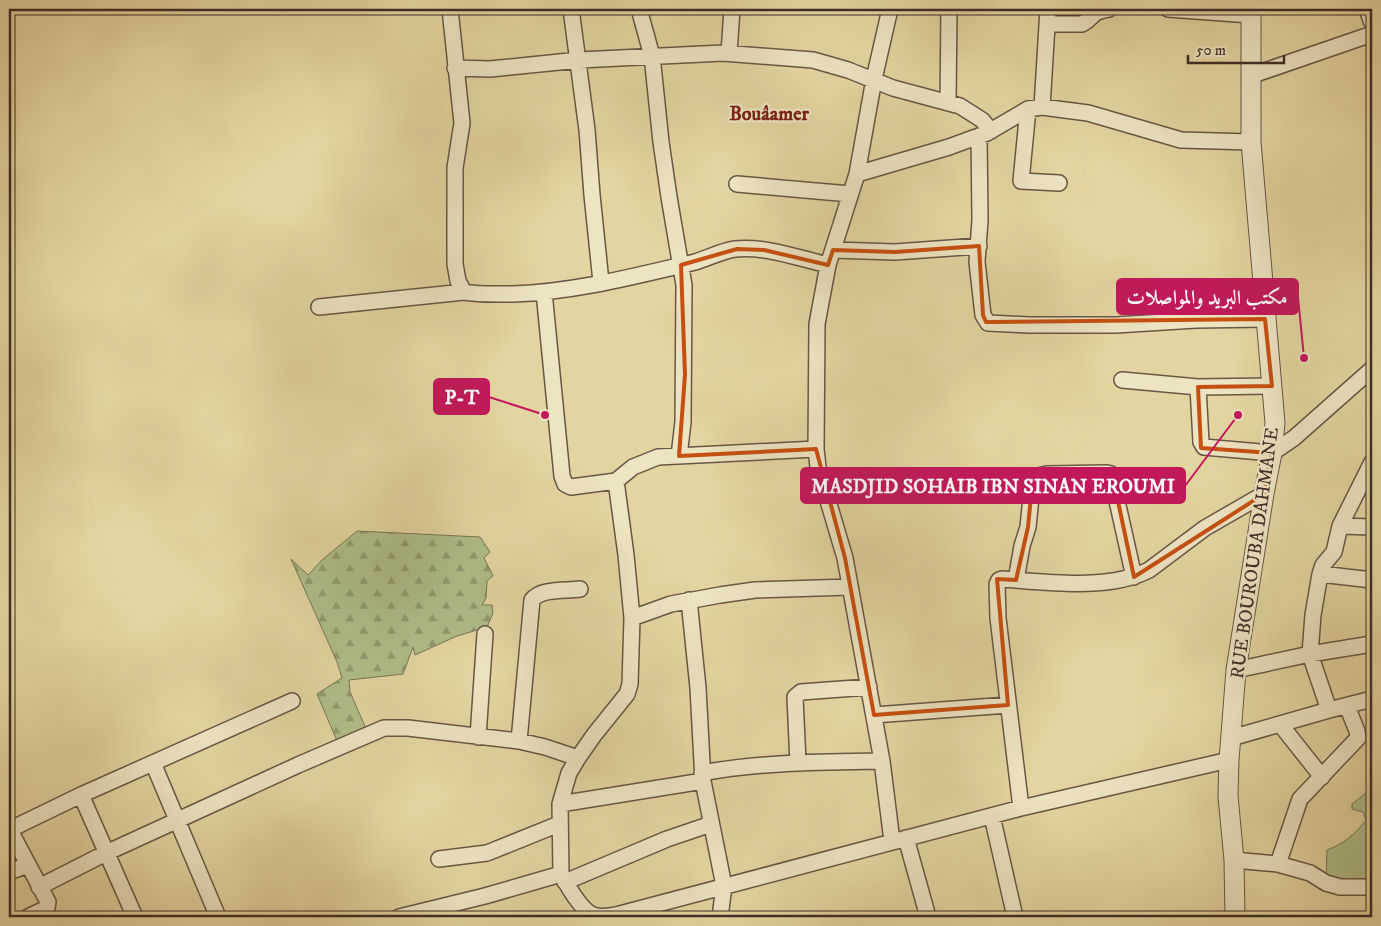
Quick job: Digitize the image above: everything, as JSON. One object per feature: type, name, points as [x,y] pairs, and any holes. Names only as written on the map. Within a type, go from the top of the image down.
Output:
[{"type":"street","points":[[450,9],[462,123],[455,168],[455,264],[458,281],[464,292]]},
{"type":"street","points":[[572,9],[587,130],[601,282]]},
{"type":"street","points":[[639,9],[652,56],[662,151],[684,285],[684,422],[679,456]]},
{"type":"street","points":[[729,53],[732,9]]},
{"type":"street","points":[[890,9],[874,79],[857,174],[828,265],[817,324],[816,449],[818,467],[845,558],[882,761],[899,840],[928,917]]},
{"type":"street","points":[[948,102],[949,9]]},
{"type":"street","points":[[1059,183],[1021,182],[1035,108],[1048,16],[1082,24],[1094,12],[1109,9]]},
{"type":"street","points":[[1168,9],[1251,12]]},
{"type":"street","points":[[1367,9],[1372,23]]},
{"type":"street","name":"RUE BOUROUBA DAHMANE","points":[[1235,917],[1234,860],[1228,796],[1228,760],[1236,670],[1272,453],[1274,423],[1252,142],[1251,12]]},
{"type":"street","points":[[1250,76],[1372,34]]},
{"type":"street","points":[[455,68],[490,68],[579,60],[729,53],[813,60],[874,79],[893,88],[960,106],[982,120],[985,134],[978,273],[983,315],[988,323],[1107,325],[1187,320],[1266,320]]},
{"type":"street","points":[[857,174],[985,134],[1035,108],[1088,113],[1181,140],[1252,142]]},
{"type":"street","points":[[736,184],[850,194]]},
{"type":"street","points":[[833,250],[896,252],[979,246]]},
{"type":"street","points":[[319,307],[464,292],[478,295],[544,292],[647,274],[737,249],[764,250],[828,265]]},
{"type":"street","points":[[544,292],[562,476],[565,484],[571,486],[616,481],[643,463],[658,457],[816,449]]},
{"type":"street","points":[[1198,387],[1201,442],[1204,448],[1272,453],[1294,438],[1372,368]]},
{"type":"street","points":[[1122,380],[1198,387],[1272,386]]},
{"type":"street","points":[[1329,710],[1310,654],[1313,615],[1320,574],[1323,565],[1334,552],[1340,526],[1372,462]]},
{"type":"street","points":[[1016,580],[1022,546],[1028,527],[1033,480],[1036,475],[1047,474],[1111,474],[1134,577]]},
{"type":"street","points":[[616,481],[632,618],[630,684],[627,694],[578,758],[569,773],[560,804],[559,824],[563,878],[586,911],[593,915],[602,917],[616,915],[1021,808],[1228,760]]},
{"type":"street","points":[[1021,808],[998,618],[998,584],[1002,579],[1076,584],[1134,577],[1149,570],[1205,528],[1264,494]]},
{"type":"street","points":[[1340,526],[1372,527]]},
{"type":"street","points":[[1320,574],[1372,580]]},
{"type":"street","points":[[632,618],[671,604],[755,590],[850,587]]},
{"type":"street","points":[[519,741],[532,600],[539,594],[580,589]]},
{"type":"street","points":[[689,600],[698,688],[702,777],[724,886],[720,917]]},
{"type":"street","points":[[478,736],[485,634]]},
{"type":"street","points":[[1236,670],[1310,654],[1372,644]]},
{"type":"street","points":[[798,763],[795,697],[797,694],[801,692],[869,687]]},
{"type":"street","points":[[1230,738],[1372,699]]},
{"type":"street","points":[[28,917],[47,908],[48,902],[12,836],[13,828],[80,795],[292,701]]},
{"type":"street","points":[[874,716],[1008,705]]},
{"type":"street","points":[[1278,864],[1300,800],[1358,738],[1347,706]]},
{"type":"street","points":[[1280,724],[1322,777]]},
{"type":"street","points":[[39,886],[106,853],[298,765],[384,728],[408,728],[519,741],[578,758]]},
{"type":"street","points":[[560,804],[702,777],[737,766],[882,761]]},
{"type":"street","points":[[152,763],[218,917]]},
{"type":"street","points":[[80,795],[135,917]]},
{"type":"street","points":[[992,816],[1015,917]]},
{"type":"street","points":[[439,859],[487,853],[559,824]]},
{"type":"street","points":[[398,917],[563,878],[712,824]]},
{"type":"street","points":[[1234,860],[1278,864],[1310,873],[1326,883],[1340,887],[1372,887]]},
{"type":"street","points":[[9,872],[28,865]]},
{"type":"highlighted area","points":[[979,246],[983,315],[986,322],[992,323],[1265,319],[1272,386],[1198,387],[1201,448],[1272,453],[1264,494],[1134,577],[1112,473],[1033,476],[1028,527],[1016,580],[997,579],[1008,705],[874,715],[845,558],[816,449],[679,456],[685,375],[681,265],[737,249],[764,250],[828,265],[833,250],[895,252]]},
{"type":"green space","points":[[357,531],[480,537],[490,552],[484,558],[493,576],[487,581],[486,598],[482,605],[492,605],[493,613],[487,627],[457,636],[415,655],[413,647],[403,674],[349,680],[350,692],[367,731],[338,743],[317,694],[342,678],[337,662],[291,559],[308,575],[322,560]]},
{"type":"green space","points":[[1366,793],[1372,799],[1372,830],[1370,831],[1372,836],[1372,877],[1359,881],[1326,878],[1327,850],[1349,838],[1366,820],[1363,812],[1352,809],[1352,804]]},
{"type":"place","name":"مكتب البريد والمواصلات","points":[[1304,358]]},
{"type":"place","name":"P-T","points":[[545,415]]},
{"type":"place","name":"MASDJID SOHAIB IBN SINAN EROUMI","points":[[1238,415]]},
{"type":"district","name":"Bouâamer","points":[[769,114]]}]
